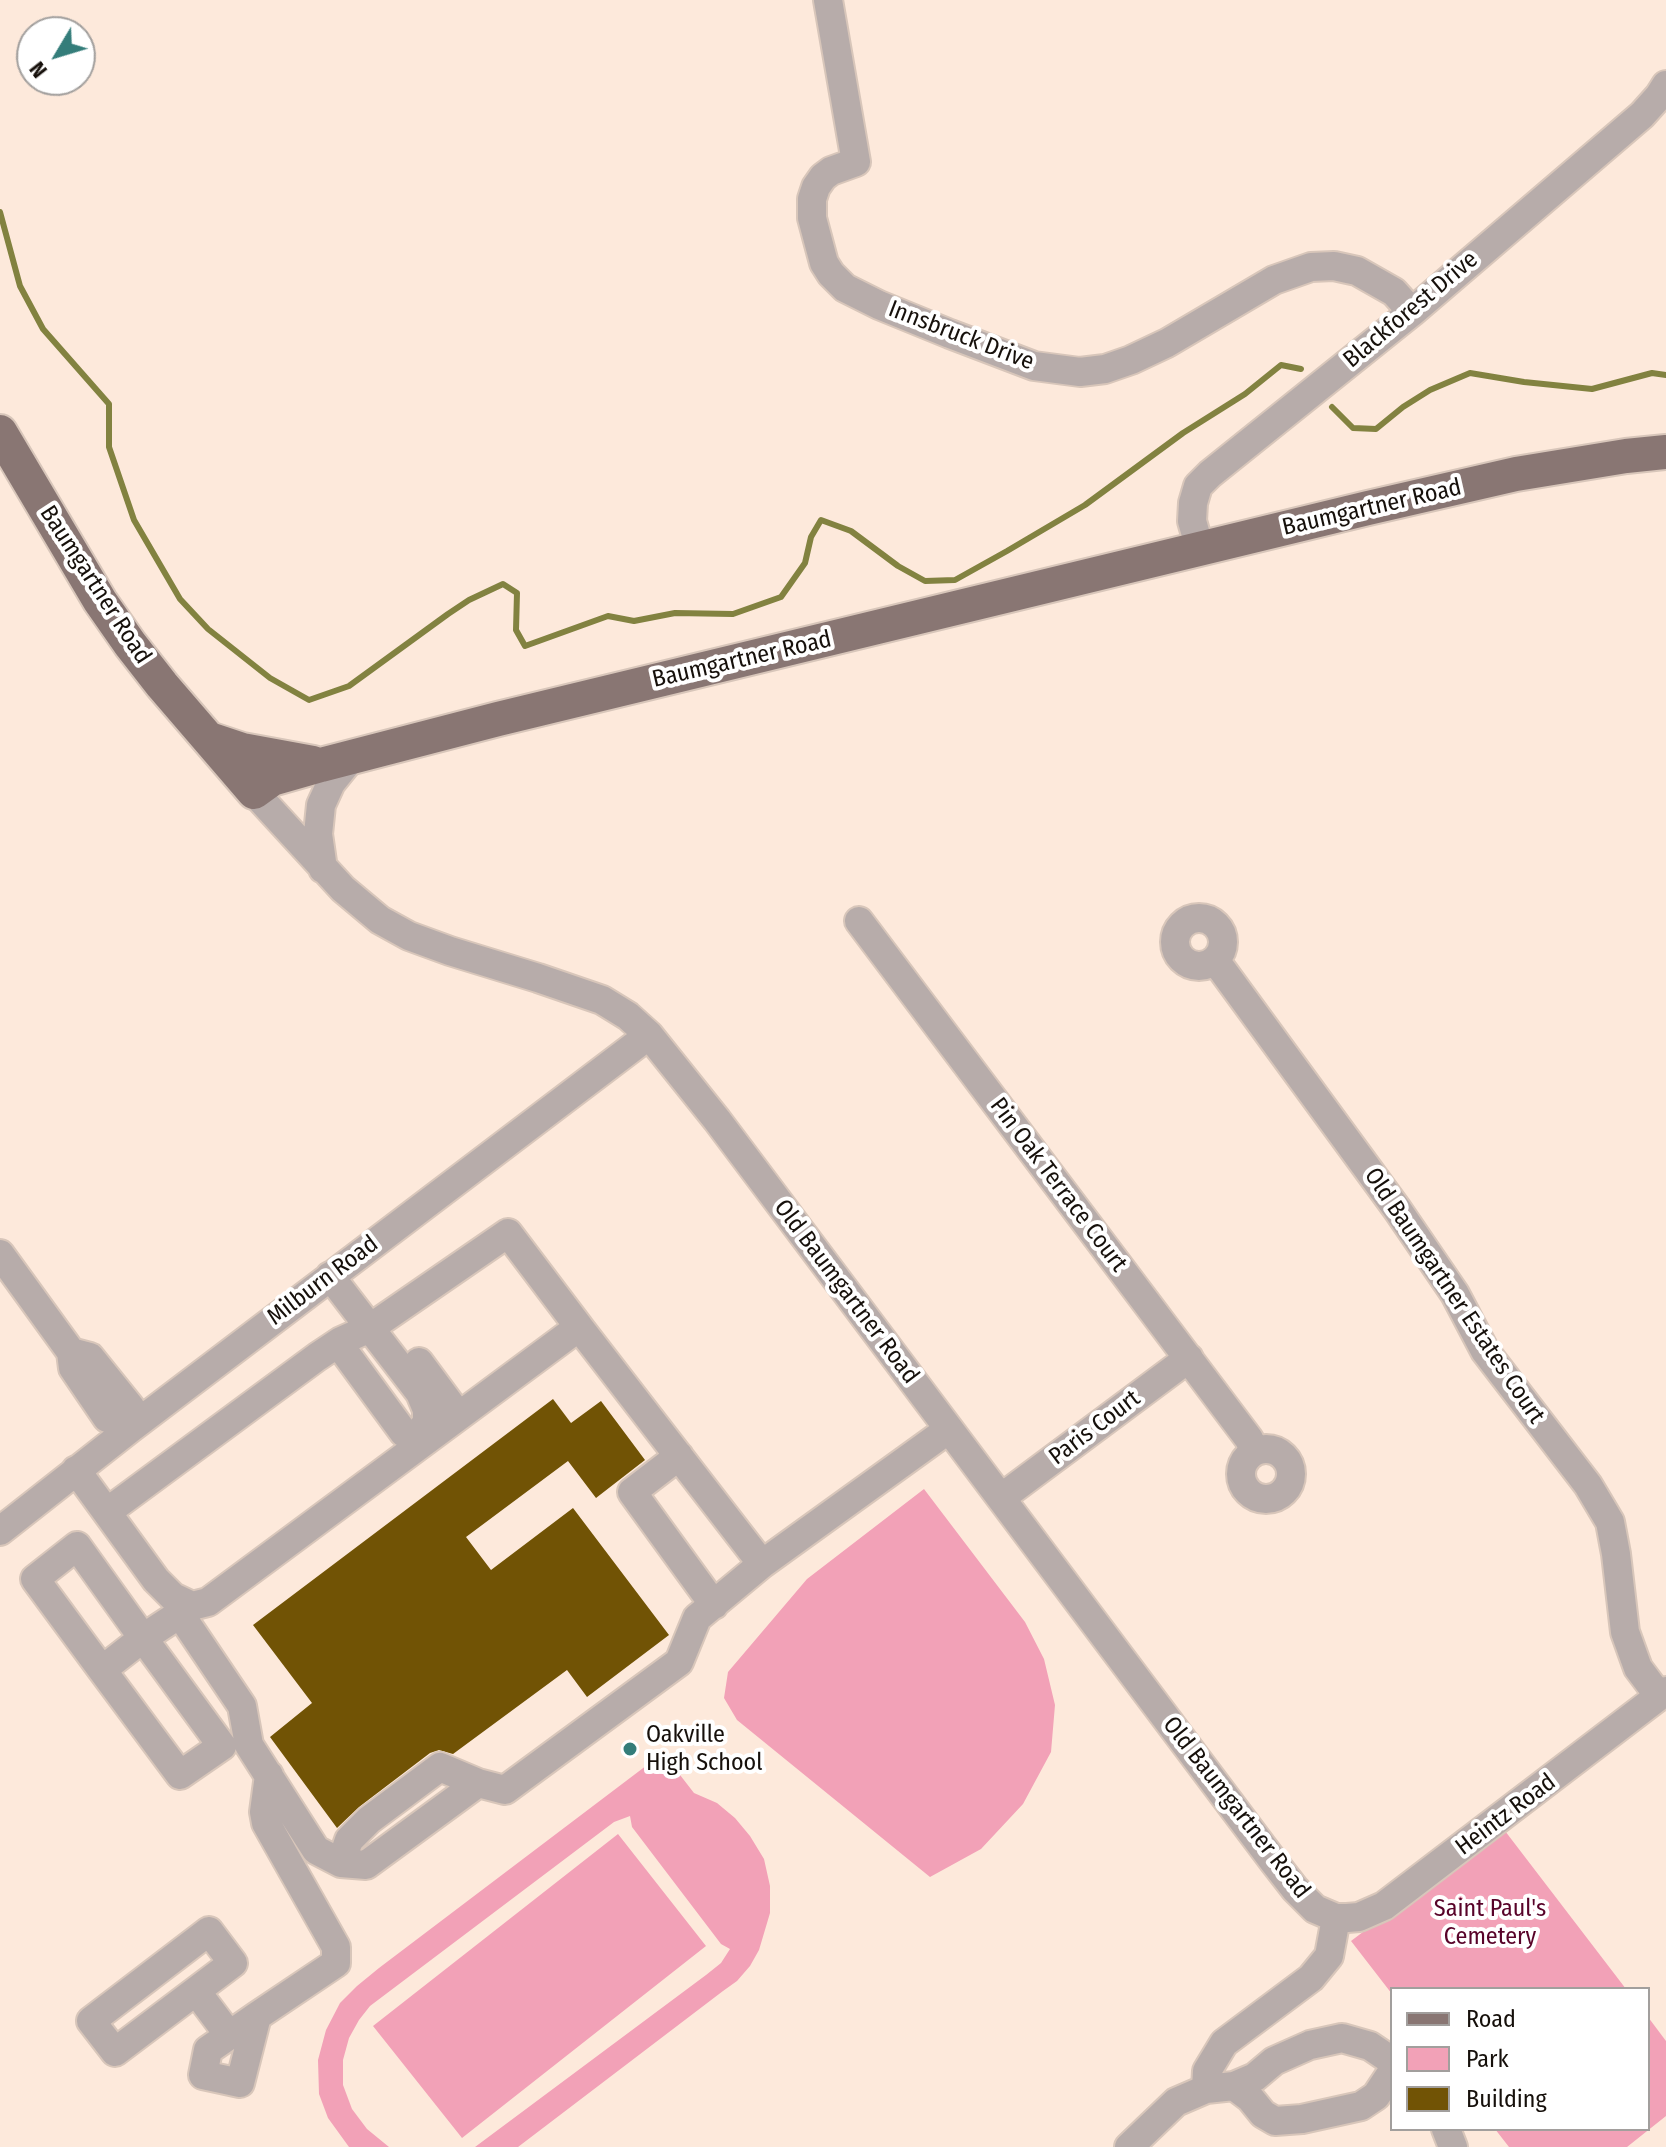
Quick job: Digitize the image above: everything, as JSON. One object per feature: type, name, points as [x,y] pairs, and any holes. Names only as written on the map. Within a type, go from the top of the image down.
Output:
[{"type":"main road","name":"Baumgartner Road","points":[[0,432],[122,634],[254,792],[272,779],[498,719],[1200,549],[1516,474],[1666,452]]},
{"type":"main road","points":[[209,739],[242,750],[337,761]]},
{"type":"street","name":"Innsbruck Drive","points":[[828,0],[856,162],[823,177],[812,199],[812,218],[824,263],[845,288],[879,305],[1034,366],[1080,372],[1105,369],[1131,360],[1167,343],[1274,280],[1311,267],[1334,266],[1357,271],[1394,292],[1412,312]]},
{"type":"street","name":"Blackforest Drive","points":[[1200,549],[1192,521],[1193,503],[1198,486],[1210,474],[1412,312],[1642,115],[1666,85]]},
{"type":"street","points":[[323,869],[318,834],[321,805],[337,761]]},
{"type":"street","name":"Old Baumgartner Road","points":[[254,792],[323,869],[365,909],[409,936],[602,1000],[628,1016],[649,1035],[717,1120],[1295,1889],[1315,1909],[1336,1918]]},
{"type":"street","name":"Pin Oak Terrace Court","points":[[859,921],[1189,1358],[1249,1439],[1254,1451]]},
{"type":"street","name":"Old Baumgartner Estates Court","points":[[1215,960],[1397,1209],[1455,1294],[1485,1351],[1588,1485],[1610,1522],[1625,1632],[1638,1668],[1662,1694]]},
{"type":"street","name":"Milburn Road","points":[[0,1531],[129,1425],[649,1035]]},
{"type":"street","points":[[107,1512],[338,1343],[378,1322],[508,1233],[762,1564]]},
{"type":"street","points":[[0,1254],[71,1352],[90,1357],[131,1408],[129,1425]]},
{"type":"street","points":[[330,1276],[378,1322],[459,1416]]},
{"type":"street","points":[[378,1322],[427,1410],[427,1422],[420,1432],[424,1435]]},
{"type":"street","points":[[102,1670],[186,1610],[208,1602],[424,1435],[459,1416],[579,1327]]},
{"type":"street","points":[[338,1343],[404,1433],[424,1435]]},
{"type":"street","name":"Paris Court","points":[[1001,1498],[1189,1358]]},
{"type":"street","points":[[76,1470],[156,1580],[186,1610],[242,1706],[249,1745],[316,1850],[341,1863],[366,1865],[478,1783],[505,1790],[679,1662],[697,1618],[762,1564],[949,1429]]},
{"type":"street","points":[[679,1456],[632,1492],[714,1605]]},
{"type":"street","points":[[77,1546],[143,1638],[222,1746],[180,1775],[35,1579],[77,1546]]},
{"type":"street","name":"Heintz Road","points":[[1336,1918],[1359,1917],[1384,1906],[1662,1694]]},
{"type":"street","points":[[257,2016],[240,2083],[203,2075],[208,2050],[229,2035],[257,2016],[336,1963],[336,1947],[266,1823],[264,1812],[269,1775]]},
{"type":"street","points":[[1336,1918],[1329,1956],[1311,1978],[1224,2043],[1207,2071],[1220,2088],[1250,2098],[1263,2114],[1275,2121],[1302,2119],[1361,2106],[1376,2096],[1390,2075]]},
{"type":"street","points":[[209,1931],[233,1963],[196,1991],[115,2052],[91,2021],[209,1931]]},
{"type":"street","points":[[196,1991],[229,2035]]},
{"type":"street","points":[[1129,2147],[1176,2102],[1255,2077],[1274,2061],[1310,2045],[1342,2038],[1370,2046],[1390,2060]]},
{"type":"green space","points":[[924,1489],[1025,1622],[1044,1659],[1055,1705],[1051,1752],[1023,1804],[981,1849],[930,1877],[737,1720],[724,1698],[728,1672],[807,1579]]},
{"type":"green space","points":[[663,1753],[694,1793],[717,1803],[735,1818],[764,1859],[770,1886],[770,1913],[759,1950],[750,1966],[737,1981],[518,2147],[475,2147],[706,1975],[721,1963],[730,1949],[721,1944],[632,1827],[630,1816],[614,1822],[370,2006],[349,2038],[343,2060],[343,2085],[352,2109],[367,2129],[389,2147],[349,2147],[328,2118],[319,2094],[318,2060],[326,2030],[340,2003],[379,1968]]},
{"type":"green space","name":"Saint Paul's Cemetery","points":[[1502,1827],[1624,1987],[1390,1987],[1390,1991],[1351,1941]]},
{"type":"green space","points":[[618,1834],[706,1946],[462,2138],[373,2026]]},
{"type":"green space","points":[[1650,2020],[1666,2041],[1666,2116],[1650,2129]]},
{"type":"green space","points":[[1497,2131],[1647,2131],[1627,2147],[1509,2147]]},
{"type":"building","name":"Oakville High School","points":[[553,1399],[571,1423],[601,1401],[645,1460],[596,1498],[568,1461],[466,1537],[491,1570],[573,1508],[669,1635],[587,1697],[567,1670],[453,1754],[439,1750],[430,1753],[359,1807],[337,1828],[270,1737],[312,1703],[253,1625]]},
{"type":"waterway","points":[[0,212],[20,286],[43,329],[109,404],[109,447],[134,520],[180,599],[208,629],[270,678],[309,700],[349,686],[469,600],[503,584],[517,593],[516,630],[525,646],[608,616],[634,621],[675,613],[733,614],[781,597],[805,563],[811,537],[821,520],[851,531],[898,566],[925,581],[955,580],[1085,505],[1183,433],[1245,394],[1281,365],[1301,369]]},
{"type":"waterway","points":[[1332,407],[1353,428],[1376,429],[1430,390],[1470,373],[1592,389],[1652,373],[1666,375]]},
{"type":"place","name":"Oakville High School","points":[[630,1749]]}]
